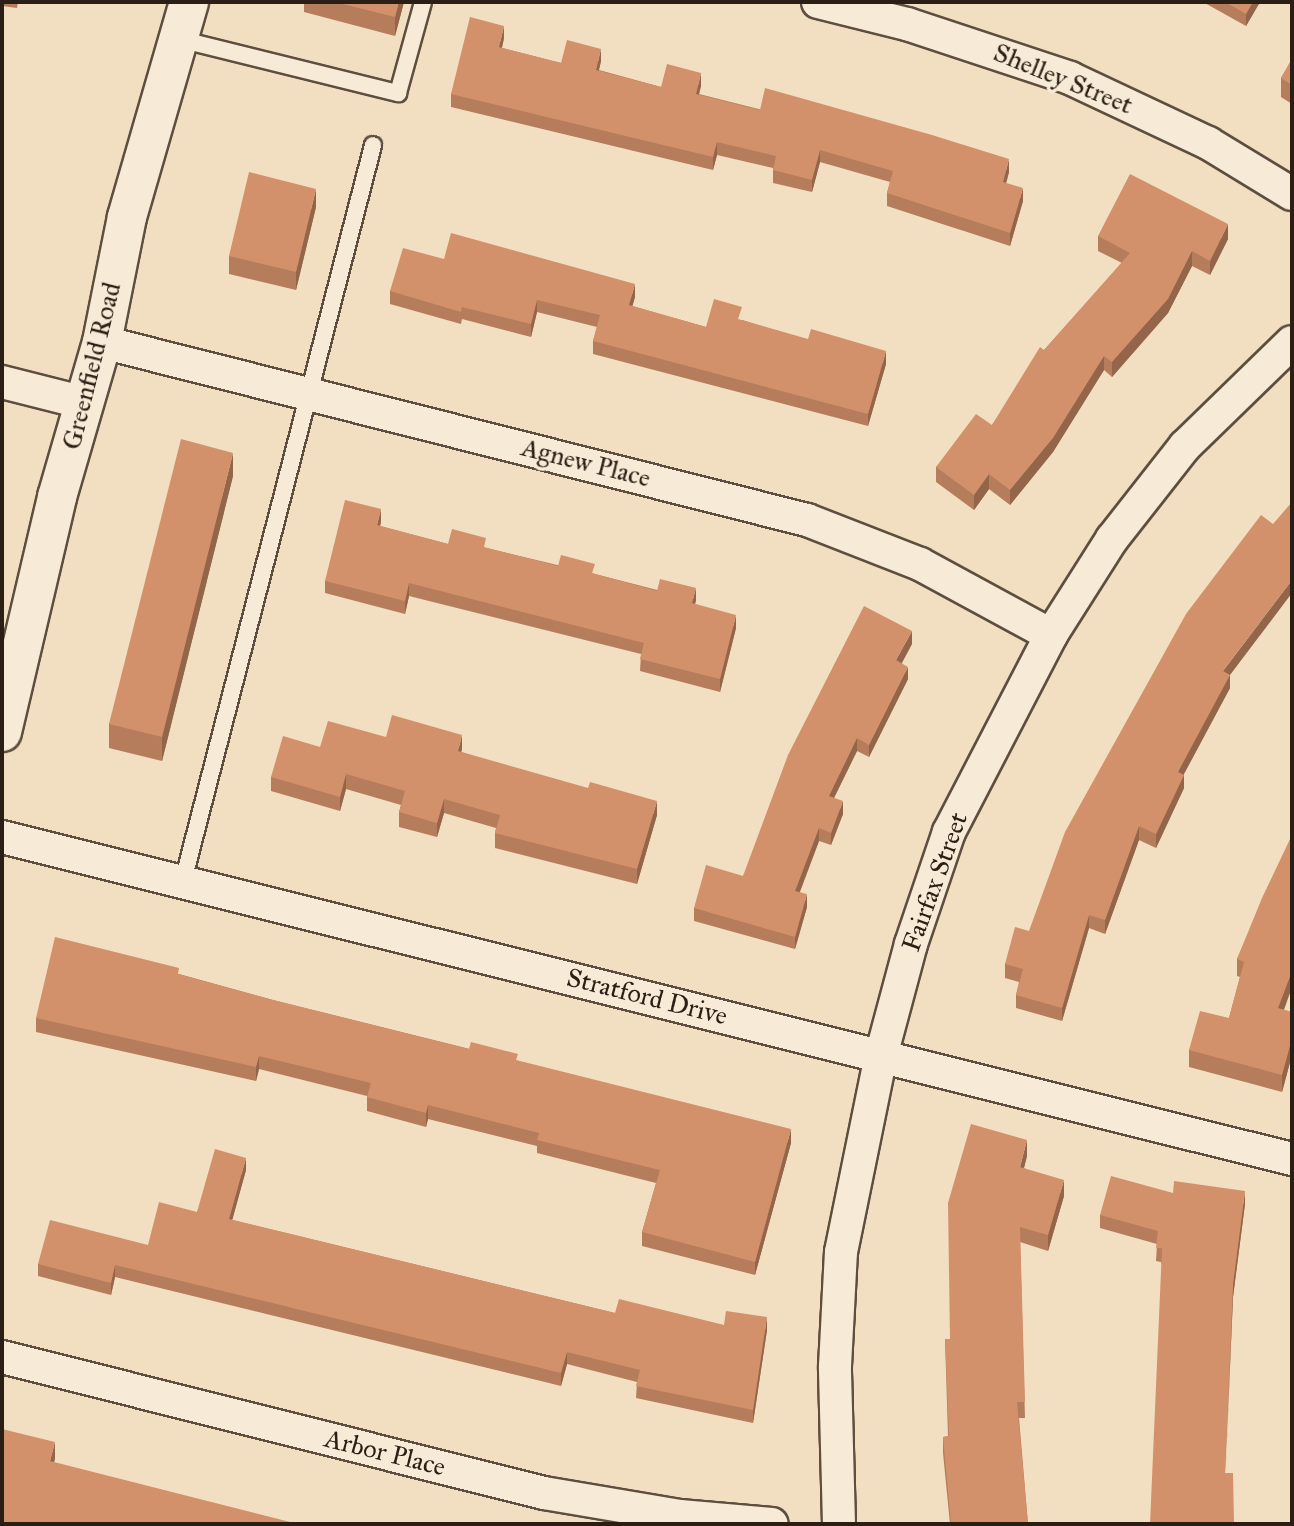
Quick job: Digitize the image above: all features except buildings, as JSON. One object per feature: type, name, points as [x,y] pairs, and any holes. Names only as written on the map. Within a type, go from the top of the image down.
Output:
[{"type":"main road","name":"Greenfield Road","points":[[2,732],[57,497],[102,342],[127,217],[189,2]]},
{"type":"street","name":"Shelley Street","points":[[818,2],[907,24],[1070,78],[1208,143],[1292,194]]},
{"type":"street","name":"Agnew Place","points":[[102,342],[807,520],[920,564],[1051,635]]},
{"type":"street","name":"Fairfax Street","points":[[839,1524],[835,1366],[841,1252],[881,1056],[911,944],[949,832],[1051,635],[1112,539],[1185,446],[1292,342]]},
{"type":"street","points":[[2,382],[85,403]]},
{"type":"street","name":"Stratford Drive","points":[[2,837],[1292,1159]]},
{"type":"street","name":"Arbor Place","points":[[2,1357],[544,1493],[680,1516],[772,1524]]},
{"type":"street","points":[[828,1524],[839,1524]]},
{"type":"lane","points":[[179,39],[398,93],[423,2]]},
{"type":"lane","points":[[183,881],[373,145]]}]
